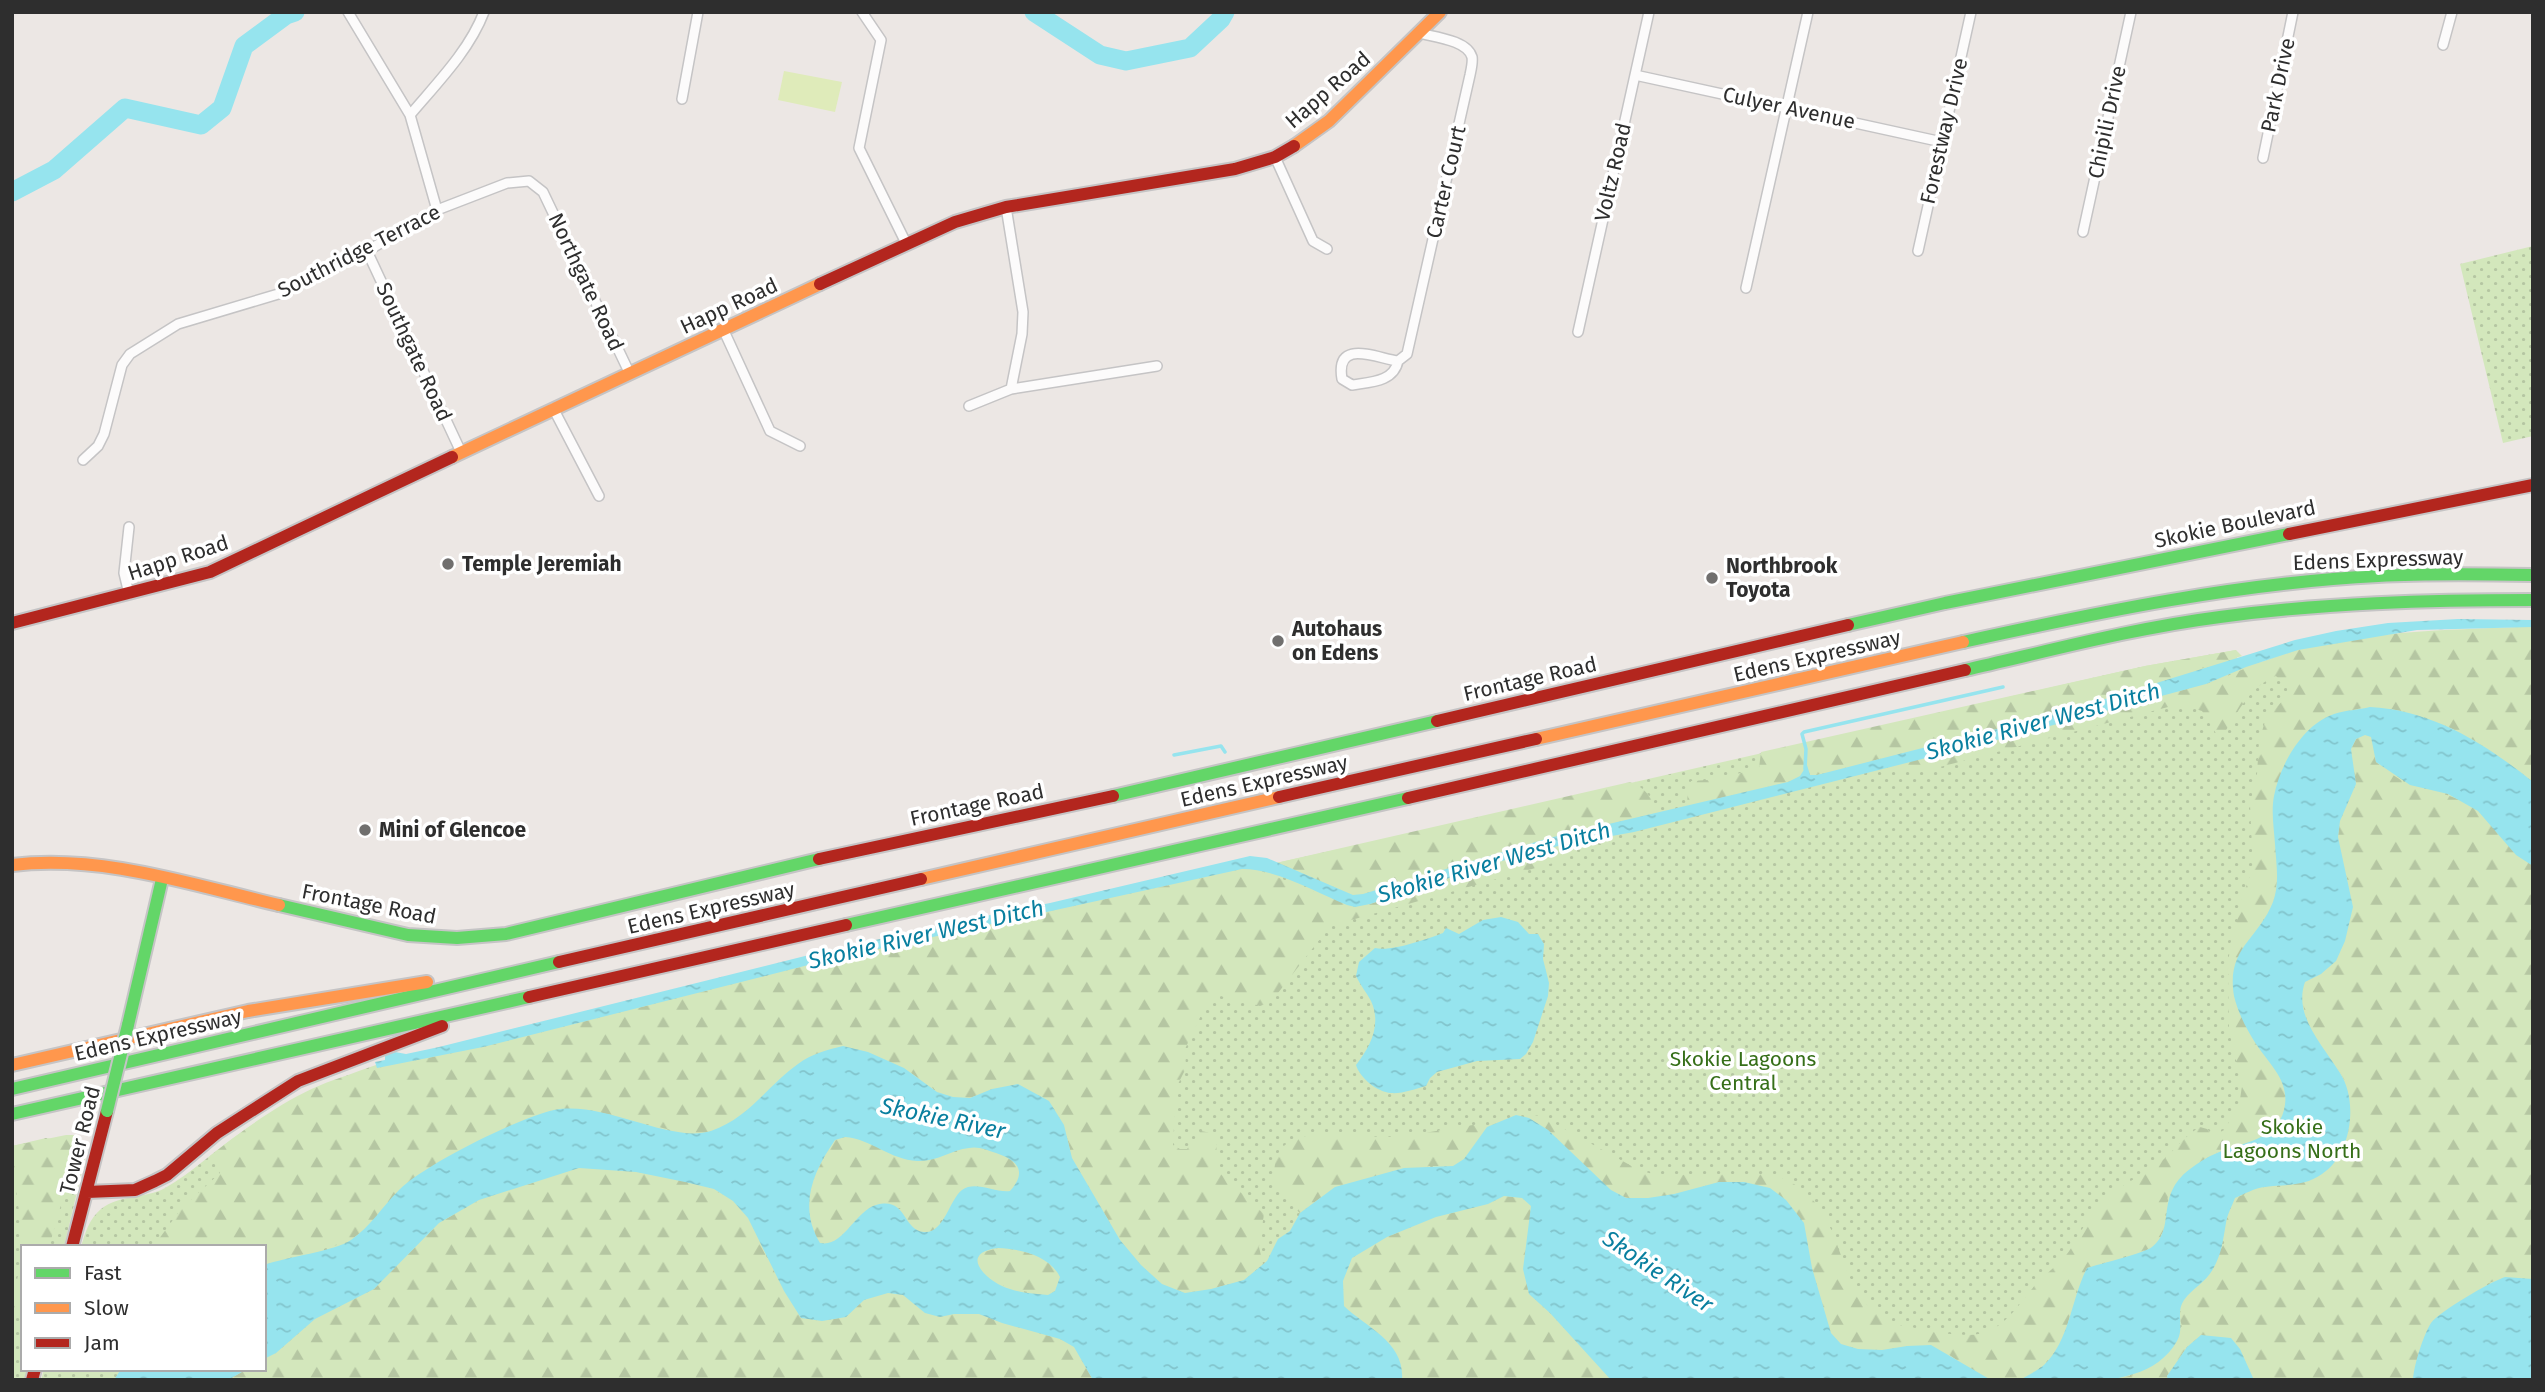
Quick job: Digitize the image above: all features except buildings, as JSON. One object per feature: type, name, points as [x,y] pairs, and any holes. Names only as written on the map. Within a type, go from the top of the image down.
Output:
[{"type":"main road","name":"Happ Road","points":[[12,624],[210,572],[629,372],[724,331],[955,222],[1006,207],[1235,169],[1275,157],[1308,138],[1329,121],[1440,12]]},
{"type":"main road","name":"Skokie Boulevard","points":[[1945,603],[2533,485]]},
{"type":"main road","name":"Edens Expressway","points":[[12,1089],[1958,643],[2156,601],[2262,585],[2359,576],[2533,575]]},
{"type":"main road","name":"Edens Expressway","points":[[12,1114],[2113,636],[2218,617],[2312,607],[2420,600],[2533,600]]},
{"type":"main road","name":"Frontage Road","points":[[12,865],[91,864],[408,935],[457,938],[506,934],[788,865],[1090,801],[1945,603]]},
{"type":"main road","name":"Tower Road","points":[[73,1245],[162,879]]},
{"type":"main road","points":[[12,1065],[248,1011],[401,985],[527,969]]},
{"type":"main road","points":[[87,1192],[135,1190],[167,1175],[217,1133],[298,1081],[372,1051],[532,996]]},
{"type":"street","points":[[410,115],[458,58],[480,24],[484,12]]},
{"type":"street","points":[[682,99],[698,12]]},
{"type":"street","points":[[862,12],[881,40],[859,148],[906,243]]},
{"type":"street","name":"Voltz Road","points":[[1578,332],[1649,12]]},
{"type":"street","points":[[1746,288],[1808,12]]},
{"type":"street","name":"Forestway Drive","points":[[1918,251],[1971,12]]},
{"type":"street","name":"Chipili Drive","points":[[2083,232],[2131,12]]},
{"type":"street","name":"Park Drive","points":[[2263,158],[2293,12]]},
{"type":"street","points":[[2443,45],[2452,12]]},
{"type":"street","points":[[349,13],[410,115],[437,210]]},
{"type":"street","name":"Carter Court","points":[[1398,361],[1366,353],[1354,353],[1345,359],[1340,368],[1342,379],[1352,385],[1388,377],[1396,369],[1398,361],[1407,354],[1473,58],[1468,50],[1460,45],[1419,33]]},
{"type":"street","name":"Culyer Avenue","points":[[1635,75],[1942,142]]},
{"type":"street","points":[[1275,157],[1313,241],[1327,249]]},
{"type":"street","name":"Southridge Terrace","points":[[83,460],[98,446],[104,434],[122,365],[130,354],[178,324],[285,292],[367,251],[437,210],[507,183],[529,181],[543,192]]},
{"type":"street","name":"Northgate Road","points":[[543,192],[629,372]]},
{"type":"street","points":[[1006,207],[1023,312],[1022,334],[1011,389]]},
{"type":"street","name":"Southgate Road","points":[[367,251],[461,452]]},
{"type":"street","points":[[724,331],[770,431],[800,446]]},
{"type":"street","points":[[969,406],[1011,389],[1157,366]]},
{"type":"street","points":[[553,408],[599,496]]},
{"type":"street","points":[[129,527],[124,573],[129,594]]},
{"type":"green space","points":[[784,71],[842,82],[835,112],[778,100]]},
{"type":"green space","points":[[2533,246],[2533,436],[2503,443],[2460,264]]},
{"type":"green space","name":"Skokie Lagoons Central","points":[[2533,625],[2533,1380],[41,1380],[43,1371],[266,1371],[266,1245],[82,1245],[86,1231],[97,1213],[108,1204],[165,1188],[275,1110],[324,1085],[376,1065],[1175,879],[1276,863],[1349,847],[2145,666],[2236,650],[2238,665]]},
{"type":"green space","points":[[2533,627],[2533,782],[2478,743],[2438,722],[2395,710],[2372,707],[2335,713],[2275,855],[2277,882],[2273,902],[2260,923],[2257,1046],[2284,1084],[2285,1106],[2280,1123],[2264,1137],[2213,1154],[2188,1170],[2174,1184],[2168,1196],[2163,1232],[2152,1248],[2087,1268],[2078,1285],[2064,1338],[2044,1365],[2020,1380],[1991,1380],[1948,1354],[1907,1346],[1882,1350],[1858,1349],[1841,1344],[1831,1333],[1812,1268],[1719,1182],[1652,1198],[1629,1198],[1620,1195],[1599,1181],[1549,1131],[1529,1118],[1532,1115],[1541,1116],[1637,1169],[1655,1175],[1772,1174],[1798,1187],[1816,1204],[1829,1224],[1855,1288],[1869,1307],[1889,1321],[1905,1326],[1968,1335],[1991,1330],[2008,1317],[2037,1283],[2064,1258],[2089,1218],[2106,1198],[2164,1159],[2200,1127],[2207,1129],[2214,1136],[2224,1130],[2239,1106],[2242,1086],[2229,1030],[2230,944],[2253,867],[2250,805],[2257,774],[2259,742],[2265,721],[2288,694],[2287,687],[2276,676],[2258,687],[2220,740],[2202,711],[2186,706],[2168,707],[1921,772],[1886,767],[2206,684],[2296,650],[2407,632]]},
{"type":"green space","points":[[2236,650],[2242,656],[2063,712],[1817,775],[1810,775],[1807,766],[1800,776],[1788,782],[1687,806],[1691,781],[1708,780],[1759,768],[1761,752],[2145,666]]},
{"type":"green space","points":[[2365,735],[2371,737],[2376,762],[2398,779],[2413,786],[2448,795],[2472,806],[2533,866],[2533,1279],[2502,1279],[2476,1291],[2457,1310],[2414,1367],[2413,1380],[2254,1380],[2240,1349],[2201,1335],[2187,1347],[2167,1376],[2168,1380],[2112,1380],[2143,1373],[2182,1326],[2179,1316],[2184,1301],[2200,1286],[2225,1242],[2226,1221],[2235,1198],[2264,1187],[2284,1187],[2348,1136],[2345,1082],[2313,1034],[2304,1008],[2303,990],[2305,982],[2321,974],[2350,884],[2338,837],[2340,821],[2356,784],[2351,749],[2356,739]]},
{"type":"green space","points":[[1630,782],[1648,794],[1656,813],[1549,838],[1363,894],[1353,895],[1276,863]]},
{"type":"green space","points":[[1569,844],[1566,856],[1553,863],[1330,926],[1271,1002],[1260,1006],[1217,995],[1204,1009],[1185,1049],[1186,1068],[1176,1088],[1173,1145],[1187,1149],[1201,1131],[1211,1133],[1216,1139],[1221,1174],[1264,1214],[1259,1247],[1263,1264],[1244,1280],[1185,1293],[1162,1284],[1120,1240],[1072,1158],[1064,1125],[1049,1101],[1018,1084],[992,1089],[970,1098],[953,1097],[938,1092],[904,1068],[799,1063],[733,1123],[707,1133],[683,1133],[582,1108],[399,1190],[372,1224],[348,1242],[266,1264],[266,1245],[154,1245],[181,1209],[220,1173],[210,1156],[287,1102],[330,1081],[352,1074],[483,1047],[828,960],[1242,869],[1261,871],[1355,907],[1498,862]]},
{"type":"green space","points":[[1473,1125],[1487,1127],[1464,1159],[1453,1166],[1429,1166],[1335,1187],[1300,1213],[1277,1186],[1274,1172],[1280,1150],[1290,1142],[1304,1137],[1337,1134],[1393,1137]]},
{"type":"green space","points":[[66,1135],[77,1135],[81,1139],[79,1149],[68,1162],[66,1187],[50,1245],[22,1245],[12,1146]]},
{"type":"green space","points":[[46,1138],[88,1146],[64,1245],[21,1245],[21,1371],[27,1371],[25,1380],[12,1380],[12,1146]]},
{"type":"green space","points":[[857,1138],[872,1145],[956,1152],[983,1149],[1001,1153],[1016,1164],[1020,1171],[1010,1191],[1002,1192],[978,1186],[949,1207],[935,1230],[918,1229],[910,1223],[900,1208],[869,1208],[834,1243],[820,1243],[810,1216],[811,1190],[827,1152],[835,1140]]},
{"type":"green space","points":[[579,1168],[646,1173],[695,1183],[716,1191],[734,1203],[748,1218],[801,1318],[822,1321],[845,1317],[864,1300],[888,1293],[903,1295],[940,1317],[979,1314],[1060,1339],[1074,1347],[1093,1380],[228,1380],[244,1371],[266,1371],[266,1358],[276,1353],[315,1319],[374,1289],[439,1223],[479,1200]]},
{"type":"green space","points":[[1504,1196],[1522,1198],[1531,1205],[1526,1238],[1529,1294],[1611,1380],[1402,1380],[1402,1371],[1381,1334],[1362,1323],[1344,1306],[1343,1281],[1352,1258],[1387,1237],[1436,1217],[1488,1204]]},
{"type":"green space","points":[[998,1248],[1024,1252],[1049,1263],[1060,1277],[1055,1291],[1048,1295],[1027,1292],[990,1279],[981,1272],[978,1264],[981,1253]]},
{"type":"green space","points":[[21,1256],[21,1316],[12,1312]]},
{"type":"water","name":"Skokie River West Ditch","points":[[2458,619],[2533,620],[2533,627],[2417,630],[2298,650],[2206,684],[1634,832],[1562,845],[1498,862],[1370,904],[1355,907],[1347,905],[1282,877],[1242,869],[828,960],[483,1047],[377,1068],[375,1062],[385,1060],[385,1055],[395,1052],[406,1054],[439,1047],[805,956],[1250,856],[1267,858],[1353,895],[1363,894],[1549,838],[1788,782],[1800,776],[1807,765],[1810,775],[1817,775],[2063,712],[2295,640],[2388,623]]},
{"type":"water","points":[[2370,707],[2415,715],[2457,731],[2533,782],[2533,866],[2516,855],[2478,811],[2448,794],[2410,785],[2376,762],[2371,737],[2365,735],[2356,739],[2351,749],[2356,784],[2340,821],[2338,837],[2353,907],[2345,941],[2336,961],[2321,974],[2305,982],[2302,995],[2306,1018],[2346,1085],[2349,1127],[2340,1154],[2322,1174],[2308,1181],[2261,1188],[2235,1198],[2227,1217],[2216,1263],[2207,1278],[2181,1305],[2179,1336],[2164,1357],[2147,1369],[2107,1380],[2020,1380],[2044,1365],[2053,1355],[2065,1331],[2087,1268],[2152,1247],[2163,1231],[2172,1190],[2179,1179],[2210,1156],[2266,1134],[2280,1120],[2284,1110],[2285,1091],[2278,1074],[2256,1044],[2240,1015],[2234,996],[2235,966],[2245,945],[2267,915],[2275,895],[2277,873],[2273,802],[2287,759],[2303,737],[2322,719]]},
{"type":"water","points":[[1501,917],[1518,922],[1529,934],[1538,934],[1544,944],[1543,959],[1549,983],[1548,996],[1533,1042],[1526,1054],[1520,1059],[1477,1061],[1437,1072],[1426,1086],[1404,1092],[1386,1092],[1370,1084],[1356,1065],[1370,1043],[1375,1027],[1371,1001],[1356,976],[1359,962],[1375,948],[1409,944],[1443,933],[1446,928],[1459,934],[1483,920]]},
{"type":"water","name":"Skokie River","points":[[843,1046],[868,1052],[904,1068],[937,1092],[953,1097],[970,1098],[992,1089],[1018,1084],[1049,1101],[1064,1125],[1072,1158],[1120,1240],[1162,1284],[1185,1293],[1244,1280],[1267,1261],[1278,1239],[1290,1231],[1300,1213],[1335,1187],[1404,1168],[1453,1166],[1464,1159],[1487,1127],[1516,1115],[1529,1118],[1548,1130],[1611,1190],[1626,1198],[1674,1194],[1719,1182],[1744,1182],[1770,1188],[1786,1200],[1804,1223],[1812,1268],[1831,1333],[1841,1344],[1858,1349],[1882,1350],[1931,1345],[1991,1380],[1611,1380],[1529,1294],[1523,1269],[1531,1206],[1522,1198],[1504,1196],[1488,1204],[1436,1217],[1387,1237],[1352,1258],[1343,1281],[1344,1306],[1391,1346],[1401,1367],[1402,1380],[1093,1380],[1074,1347],[1060,1339],[979,1314],[940,1317],[925,1313],[903,1295],[888,1293],[864,1300],[846,1317],[822,1321],[801,1318],[784,1291],[748,1218],[733,1201],[714,1189],[685,1182],[636,1172],[579,1168],[479,1200],[439,1223],[374,1289],[315,1319],[276,1353],[266,1358],[266,1264],[351,1240],[399,1190],[450,1155],[518,1122],[554,1110],[594,1111],[676,1132],[711,1131],[736,1118],[787,1073],[819,1053]],"holes":[[[845,1137],[898,1157],[917,1161],[931,1160],[962,1149],[982,1149],[1010,1159],[1018,1167],[1018,1178],[1010,1191],[979,1186],[962,1190],[937,1228],[931,1231],[917,1230],[899,1209],[886,1203],[876,1205],[862,1214],[836,1240],[820,1243],[813,1229],[809,1203],[815,1177],[835,1140]],[[998,1248],[1041,1258],[1055,1269],[1060,1277],[1055,1291],[1048,1295],[1010,1289],[993,1281],[980,1268],[979,1256],[986,1251]]]},
{"type":"water","points":[[2505,1277],[2533,1279],[2533,1380],[2413,1380],[2419,1351],[2431,1323],[2466,1297]]},
{"type":"water","points":[[2201,1335],[2231,1338],[2240,1349],[2254,1380],[2168,1380],[2167,1376],[2187,1347]]},
{"type":"water","points":[[120,1371],[244,1371],[228,1380],[114,1380]]},
{"type":"waterway","points":[[12,192],[54,170],[125,108],[201,125],[222,108],[244,46],[286,15],[295,12]]},
{"type":"waterway","points":[[1034,12],[1100,55],[1126,61],[1190,48],[1225,12]]},
{"type":"waterway","points":[[1805,769],[1804,732],[2003,687]]},
{"type":"waterway","points":[[1174,755],[1221,746],[1225,752]]},
{"type":"traffic: fast","points":[[1848,625],[2289,534]]},
{"type":"traffic: fast","points":[[1963,642],[2169,600],[2273,585],[2397,575],[2533,575]]},
{"type":"traffic: fast","points":[[1965,670],[2124,634],[2220,617],[2376,603],[2533,600]]},
{"type":"traffic: fast","points":[[1113,796],[1437,721]]},
{"type":"traffic: fast","points":[[846,925],[1408,798]]},
{"type":"traffic: fast","points":[[279,905],[408,935],[457,938],[506,934],[819,859]]},
{"type":"traffic: fast","points":[[128,1025],[162,879]]},
{"type":"traffic: fast","points":[[12,1089],[559,962]]},
{"type":"traffic: fast","points":[[12,1114],[529,997]]},
{"type":"traffic: fast","points":[[107,1111],[128,1025]]},
{"type":"traffic: slow","points":[[1294,146],[1329,121],[1440,12]]},
{"type":"traffic: slow","points":[[452,457],[820,284]]},
{"type":"traffic: slow","points":[[1536,739],[1963,642]]},
{"type":"traffic: slow","points":[[921,879],[1279,797]]},
{"type":"traffic: slow","points":[[12,865],[80,864],[147,873],[279,905]]},
{"type":"traffic: slow","points":[[12,1065],[248,1011],[427,982]]},
{"type":"traffic: jam","points":[[820,284],[955,222],[1006,207],[1235,169],[1275,157],[1294,146]]},
{"type":"traffic: jam","points":[[12,623],[210,572],[452,457]]},
{"type":"traffic: jam","points":[[2289,534],[2533,485]]},
{"type":"traffic: jam","points":[[1437,721],[1848,625]]},
{"type":"traffic: jam","points":[[1408,798],[1965,670]]},
{"type":"traffic: jam","points":[[1279,797],[1536,739]]},
{"type":"traffic: jam","points":[[819,859],[1113,796]]},
{"type":"traffic: jam","points":[[559,962],[921,879]]},
{"type":"traffic: jam","points":[[529,997],[846,925]]},
{"type":"traffic: jam","points":[[87,1192],[135,1190],[155,1181],[167,1175],[217,1133],[298,1081],[442,1026]]},
{"type":"traffic: jam","points":[[73,1245],[107,1111]]},
{"type":"traffic: jam","points":[[32,1380],[34,1371]]},
{"type":"place","name":"Temple Jeremiah","points":[[448,564]]},
{"type":"place","name":"Northbrook Toyota","points":[[1712,578]]},
{"type":"place","name":"Autohaus on Edens","points":[[1278,641]]},
{"type":"place","name":"Mini of Glencoe","points":[[365,830]]},
{"type":"park label","name":"Skokie Lagoons North","points":[[2292,1139]]}]
